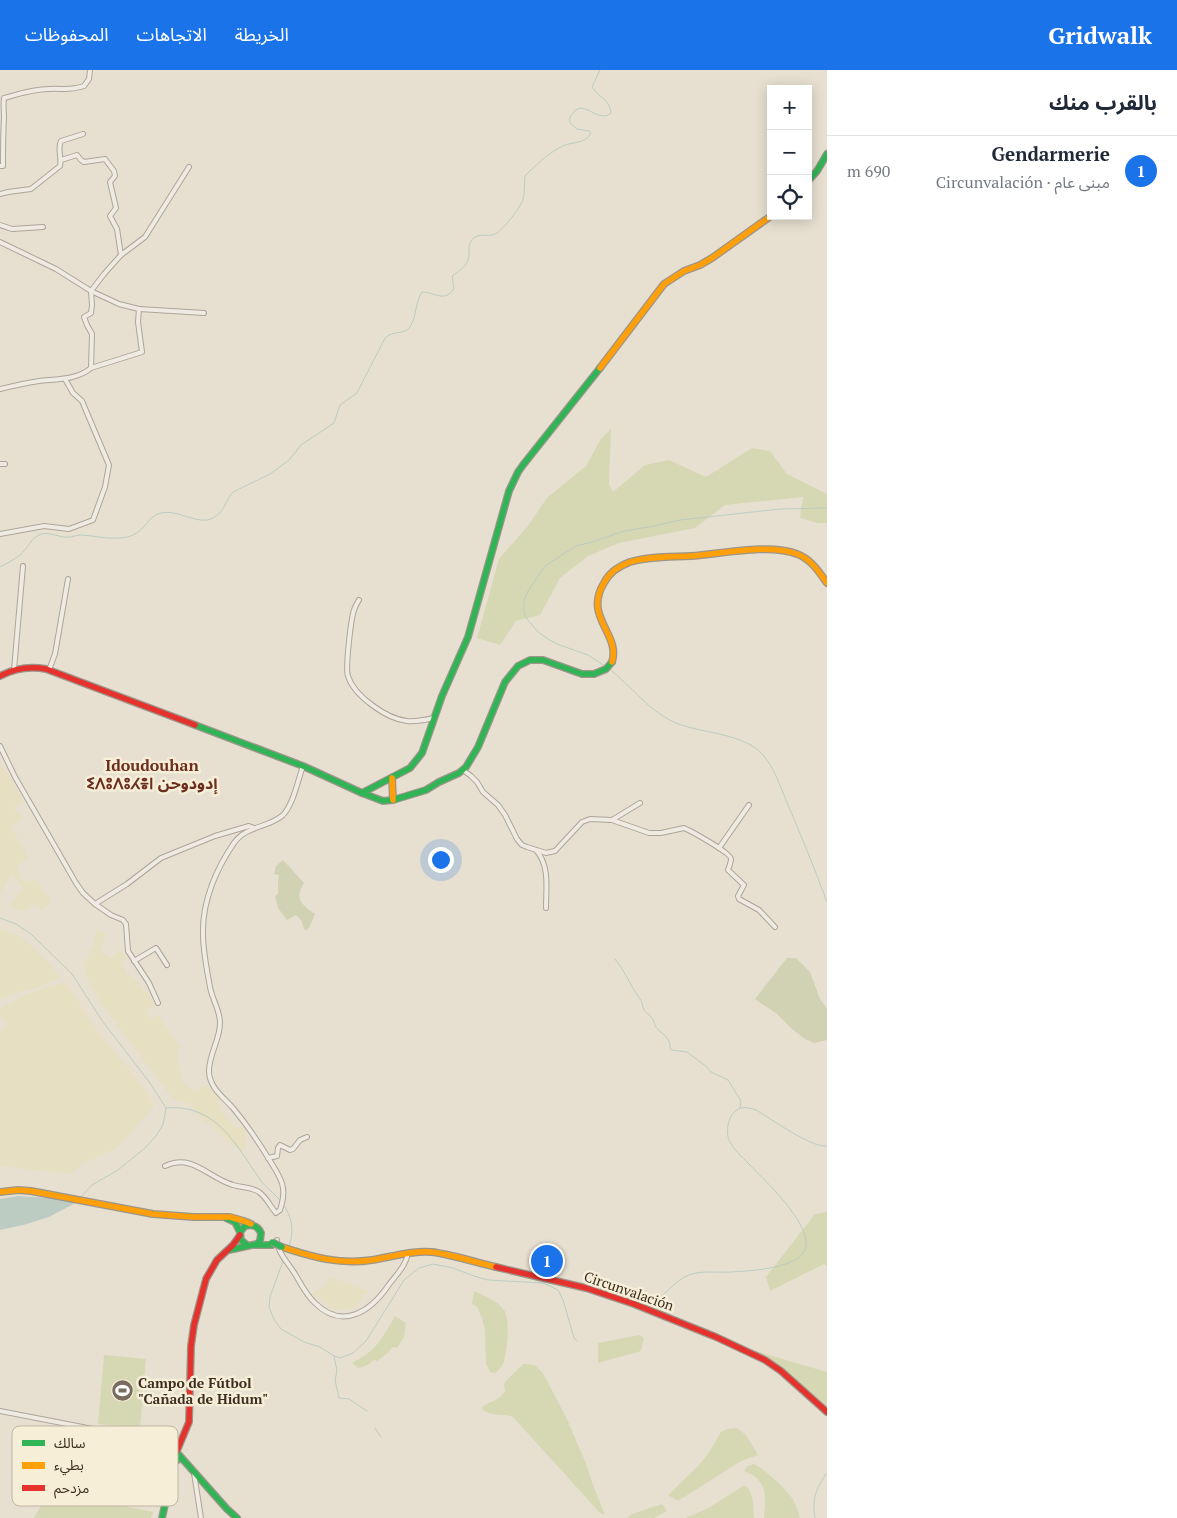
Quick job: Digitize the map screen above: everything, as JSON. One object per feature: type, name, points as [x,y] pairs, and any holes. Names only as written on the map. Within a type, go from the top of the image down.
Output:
[{"type":"street","points":[[0,166],[3,166],[4,98],[47,89],[72,90],[84,86],[89,79],[90,70]]},
{"type":"street","points":[[0,194],[31,189],[60,166],[59,146],[61,142],[83,134]]},
{"type":"street","points":[[812,177],[827,154]]},
{"type":"street","points":[[61,160],[77,156],[84,162],[105,159],[114,171],[114,176],[110,182],[116,208],[110,216],[117,229],[121,255]]},
{"type":"street","points":[[91,368],[92,334],[84,317],[91,313],[91,291],[121,255],[145,237],[189,167]]},
{"type":"street","points":[[362,793],[410,768],[419,758],[442,696],[464,648],[509,491],[523,465],[594,377],[664,284],[684,271],[712,258],[767,220]]},
{"type":"street","points":[[0,225],[15,229],[43,227]]},
{"type":"street","points":[[0,242],[56,269],[91,291],[119,304],[139,309],[204,313]]},
{"type":"street","points":[[0,389],[39,381],[65,379],[86,372],[91,368],[142,352],[138,322],[139,309]]},
{"type":"street","points":[[0,534],[44,526],[69,529],[93,520],[99,506],[109,465],[82,402],[72,393],[65,379]]},
{"type":"street","points":[[0,676],[14,670],[37,667],[49,670],[303,766],[383,801],[393,800],[426,790],[463,770],[476,752],[505,682],[515,669],[537,659],[551,661],[582,674],[598,674],[609,667],[613,659],[614,649],[599,617],[597,600],[602,586],[609,575],[620,567],[632,562],[651,559],[756,551],[787,552],[797,554],[810,562],[827,583]]},
{"type":"street","points":[[14,670],[24,566]]},
{"type":"street","points":[[49,670],[55,654],[68,579]]},
{"type":"street","points":[[358,600],[354,610],[349,640],[347,675],[352,683],[365,700],[388,715],[410,722],[434,718]]},
{"type":"street","points":[[0,746],[15,777],[83,893],[95,904],[126,924],[128,951],[149,983],[158,1003]]},
{"type":"street","points":[[165,1166],[179,1161],[189,1163],[231,1185],[247,1187],[259,1193],[268,1201],[276,1213],[282,1206],[282,1184],[268,1158],[245,1123],[216,1090],[211,1081],[209,1070],[220,1031],[220,1021],[210,987],[203,932],[204,918],[211,888],[221,865],[238,837],[283,815],[294,794],[303,766]]},
{"type":"street","points":[[463,770],[498,805],[517,839],[527,848],[546,852],[555,851],[576,827],[590,819],[612,820],[649,833],[661,833],[684,828],[730,856],[731,860],[728,870],[744,885],[738,896],[739,899],[759,910],[775,927]]},
{"type":"street","points":[[392,778],[393,800]]},
{"type":"street","points":[[612,820],[640,803]]},
{"type":"street","points":[[719,848],[749,805]]},
{"type":"street","points":[[95,904],[127,884],[161,858],[215,836],[249,826],[254,828]]},
{"type":"street","points":[[536,850],[545,862],[546,908]]},
{"type":"street","points":[[134,961],[156,948],[167,966]]},
{"type":"street","points":[[268,1158],[277,1156],[278,1146],[280,1145],[290,1150],[300,1140],[307,1137]]},
{"type":"street","points":[[0,1192],[24,1190],[40,1192],[110,1206],[175,1216],[234,1217],[258,1227],[261,1239],[255,1245]]},
{"type":"street","points":[[217,1216],[235,1222],[243,1242],[248,1245]]},
{"type":"street","points":[[178,1450],[190,1416],[191,1346],[196,1316],[209,1272],[245,1226],[251,1224]]},
{"type":"street","points":[[261,1233],[278,1245],[307,1293],[318,1306],[340,1316],[357,1314],[380,1298],[405,1264],[408,1253]]},
{"type":"street","points":[[227,1251],[248,1245],[274,1242]]},
{"type":"street","name":"Circunvalación","points":[[274,1242],[282,1247],[336,1261],[352,1262],[422,1252],[444,1254],[576,1285],[634,1304],[716,1337],[765,1360],[781,1371],[827,1412]]},
{"type":"street","points":[[0,1411],[77,1426]]},
{"type":"street","points":[[178,1457],[192,1469],[227,1509],[238,1518]]},
{"type":"street","points":[[192,1469],[201,1518]]},
{"type":"shaded area","points":[[0,764],[7,772],[23,802],[14,807],[22,818],[11,826],[28,858],[17,866],[23,882],[37,879],[51,902],[43,910],[32,904],[26,912],[10,907],[23,888],[12,874],[0,894]]},
{"type":"shaded area","points":[[0,928],[20,936],[50,964],[60,978],[38,988],[22,991],[0,1000]]},
{"type":"shaded area","points":[[96,929],[106,933],[101,952],[111,958],[120,950],[127,957],[122,963],[127,974],[138,981],[143,991],[148,992],[154,1005],[146,1010],[150,1019],[161,1014],[160,1016],[165,1025],[180,1047],[177,1055],[182,1079],[187,1087],[194,1090],[208,1085],[220,1098],[218,1102],[222,1111],[236,1128],[244,1127],[246,1145],[245,1149],[241,1152],[199,1116],[189,1104],[173,1099],[102,1005],[87,978],[83,966],[94,945]]},
{"type":"shaded area","points":[[66,983],[100,1035],[147,1091],[154,1107],[115,1149],[82,1164],[71,1174],[0,1166],[0,1030],[4,1031],[6,1019],[0,1017],[0,1009],[25,995],[53,985]]},
{"type":"shaded area","points":[[18,1196],[81,1200],[49,1217],[0,1230],[0,1199]]},
{"type":"shaded area","points":[[331,1277],[368,1291],[357,1305],[350,1309],[331,1308],[312,1293],[324,1287]]},
{"type":"green space","points":[[611,429],[609,484],[613,492],[645,465],[669,460],[706,477],[752,448],[770,451],[787,474],[827,494],[827,523],[817,523],[800,518],[803,497],[725,505],[695,528],[619,543],[588,556],[560,578],[540,615],[516,621],[500,645],[477,638],[499,559],[527,527],[547,498],[587,465],[600,440]]},
{"type":"green space","points":[[283,860],[304,883],[300,893],[301,901],[306,908],[315,914],[309,928],[305,931],[301,920],[296,915],[287,920],[278,908],[275,896],[278,894],[279,875],[274,874],[276,866]]},
{"type":"green space","points":[[787,958],[796,958],[810,972],[820,999],[827,1009],[827,1040],[814,1043],[805,1039],[777,1014],[755,999]]},
{"type":"green space","points":[[827,1212],[827,1266],[824,1264],[770,1291],[766,1277],[815,1214]]},
{"type":"green space","points":[[474,1291],[498,1304],[506,1315],[508,1336],[506,1352],[503,1364],[495,1373],[490,1372],[486,1364],[485,1330],[477,1307],[472,1304]]},
{"type":"green space","points":[[395,1316],[406,1323],[404,1337],[397,1348],[392,1347],[388,1353],[377,1361],[374,1360],[358,1368],[352,1363],[367,1354],[378,1344]]},
{"type":"green space","points":[[640,1335],[644,1338],[641,1351],[598,1363],[598,1343]]},
{"type":"green space","points":[[752,1350],[827,1372],[827,1410],[772,1363],[747,1351]]},
{"type":"green space","name":"Campo de Fútbol \"Cañada de Hidum\"","points":[[104,1355],[146,1359],[140,1426],[98,1424]]},
{"type":"green space","points":[[523,1364],[535,1365],[543,1373],[566,1417],[605,1515],[600,1513],[513,1417],[483,1410],[482,1407],[502,1395],[505,1391],[504,1384],[506,1381]]},
{"type":"green space","points":[[737,1428],[746,1435],[758,1455],[741,1461],[678,1501],[668,1495],[698,1466],[708,1454],[721,1432]]},
{"type":"green space","points":[[754,1464],[790,1495],[800,1518],[764,1518],[764,1490],[758,1479],[744,1471],[748,1466]]},
{"type":"green space","points":[[743,1486],[747,1487],[751,1494],[754,1518],[685,1518],[707,1509]]},
{"type":"green space","points":[[662,1504],[667,1511],[654,1518],[627,1518],[632,1514]]},
{"type":"green space","points":[[41,1506],[124,1506],[153,1512],[151,1518],[34,1518]]},
{"type":"waterway","points":[[0,567],[20,555],[41,534],[66,537],[79,535],[117,538],[134,535],[155,515],[161,513],[174,513],[201,520],[213,518],[220,513],[233,492],[270,474],[289,460],[301,445],[334,423],[340,405],[357,393],[385,338],[405,331],[410,327],[422,292],[439,296],[450,293],[454,289],[452,276],[462,269],[468,260],[469,245],[473,238],[492,235],[501,230],[510,220],[523,200],[525,176],[552,152],[567,144],[582,141],[588,137],[591,133],[589,131],[577,129],[570,123],[573,113],[582,108],[601,116],[611,113],[606,101],[592,87],[600,70]]},
{"type":"waterway","points":[[605,666],[588,655],[548,639],[538,632],[527,619],[524,613],[524,601],[528,591],[545,566],[576,546],[624,531],[680,520],[780,509],[827,508]]},
{"type":"waterway","points":[[608,668],[666,718],[686,726],[740,740],[749,744],[763,755],[778,780],[827,902]]},
{"type":"waterway","points":[[0,918],[16,924],[31,934],[72,974],[103,1022],[150,1083],[166,1108],[163,1125],[145,1148],[118,1170],[92,1185],[81,1197]]},
{"type":"waterway","points":[[615,959],[641,1000],[644,1010],[669,1041],[670,1048],[687,1052],[711,1072],[728,1080],[741,1101],[740,1108]]},
{"type":"waterway","points":[[166,1108],[183,1108],[198,1112],[211,1119],[223,1129],[263,1183],[282,1202],[292,1226],[289,1246]]},
{"type":"waterway","points":[[659,1298],[677,1282],[689,1275],[739,1272],[774,1267],[795,1260],[803,1254],[806,1246],[805,1236],[794,1214],[775,1191],[738,1153],[729,1140],[729,1121],[737,1110],[741,1108],[754,1109],[802,1138],[821,1146],[827,1146]]},
{"type":"waterway","points":[[283,1261],[270,1297],[269,1307],[274,1319],[281,1329],[304,1342],[320,1347],[340,1358],[353,1353],[366,1341],[404,1280],[419,1268],[433,1264],[453,1268],[488,1280],[543,1283],[558,1290],[563,1300],[574,1338],[577,1341]]},
{"type":"waterway","points":[[334,1356],[337,1371],[335,1380],[339,1398],[349,1399],[367,1411]]},
{"type":"waterway","points":[[375,1428],[381,1437]]},
{"type":"waterway","points":[[815,1518],[815,1495],[826,1474]]},
{"type":"traffic: fast","points":[[812,177],[827,154]]},
{"type":"traffic: fast","points":[[362,793],[410,768],[422,753],[442,696],[468,637],[509,491],[523,465],[600,368]]},
{"type":"traffic: fast","points":[[195,725],[303,766],[383,801],[393,800],[426,790],[459,773],[466,767],[478,747],[505,682],[518,666],[530,660],[543,660],[582,674],[594,674],[606,669],[612,662]]},
{"type":"traffic: fast","points":[[226,1218],[235,1222],[240,1232]]},
{"type":"traffic: fast","points":[[229,1250],[257,1244],[260,1241],[261,1233],[255,1226],[245,1226],[240,1232],[241,1240],[247,1245]]},
{"type":"traffic: fast","points":[[272,1242],[282,1247]]},
{"type":"traffic: fast","points":[[255,1245],[272,1245]]},
{"type":"traffic: fast","points":[[178,1454],[180,1457]]},
{"type":"traffic: fast","points":[[179,1455],[237,1518]]},
{"type":"traffic: fast","points":[[178,1460],[180,1457]]},
{"type":"traffic: fast","points":[[162,1518],[165,1506]]},
{"type":"traffic: slow","points":[[600,368],[664,284],[684,271],[712,258],[767,219]]},
{"type":"traffic: slow","points":[[612,662],[612,643],[600,616],[598,606],[599,595],[609,576],[618,568],[630,562],[653,558],[773,549],[802,556],[814,566],[827,583]]},
{"type":"traffic: slow","points":[[392,778],[393,800]]},
{"type":"traffic: slow","points":[[0,1192],[31,1191],[153,1214],[230,1217],[251,1224]]},
{"type":"traffic: slow","points":[[282,1247],[315,1257],[337,1261],[372,1260],[402,1254],[432,1252],[496,1267]]},
{"type":"traffic: jam","points":[[0,676],[23,668],[46,669],[195,725]]},
{"type":"traffic: jam","points":[[178,1448],[189,1422],[191,1346],[194,1325],[206,1279],[217,1260],[233,1245],[240,1235]]},
{"type":"traffic: jam","points":[[496,1267],[586,1288],[634,1304],[716,1337],[765,1360],[781,1371],[827,1412]]},
{"type":"place","name":"Gendarmerie","points":[[547,1261]]},
{"type":"place","name":"Campo de Fútbol \"Cañada de Hidum\"","points":[[122,1391]]},
{"type":"district","name":"Idoudouhan ⵉⴷⵓⴷⵓⵃⴻⵏ إدودوحن","points":[[152,774]]}]
